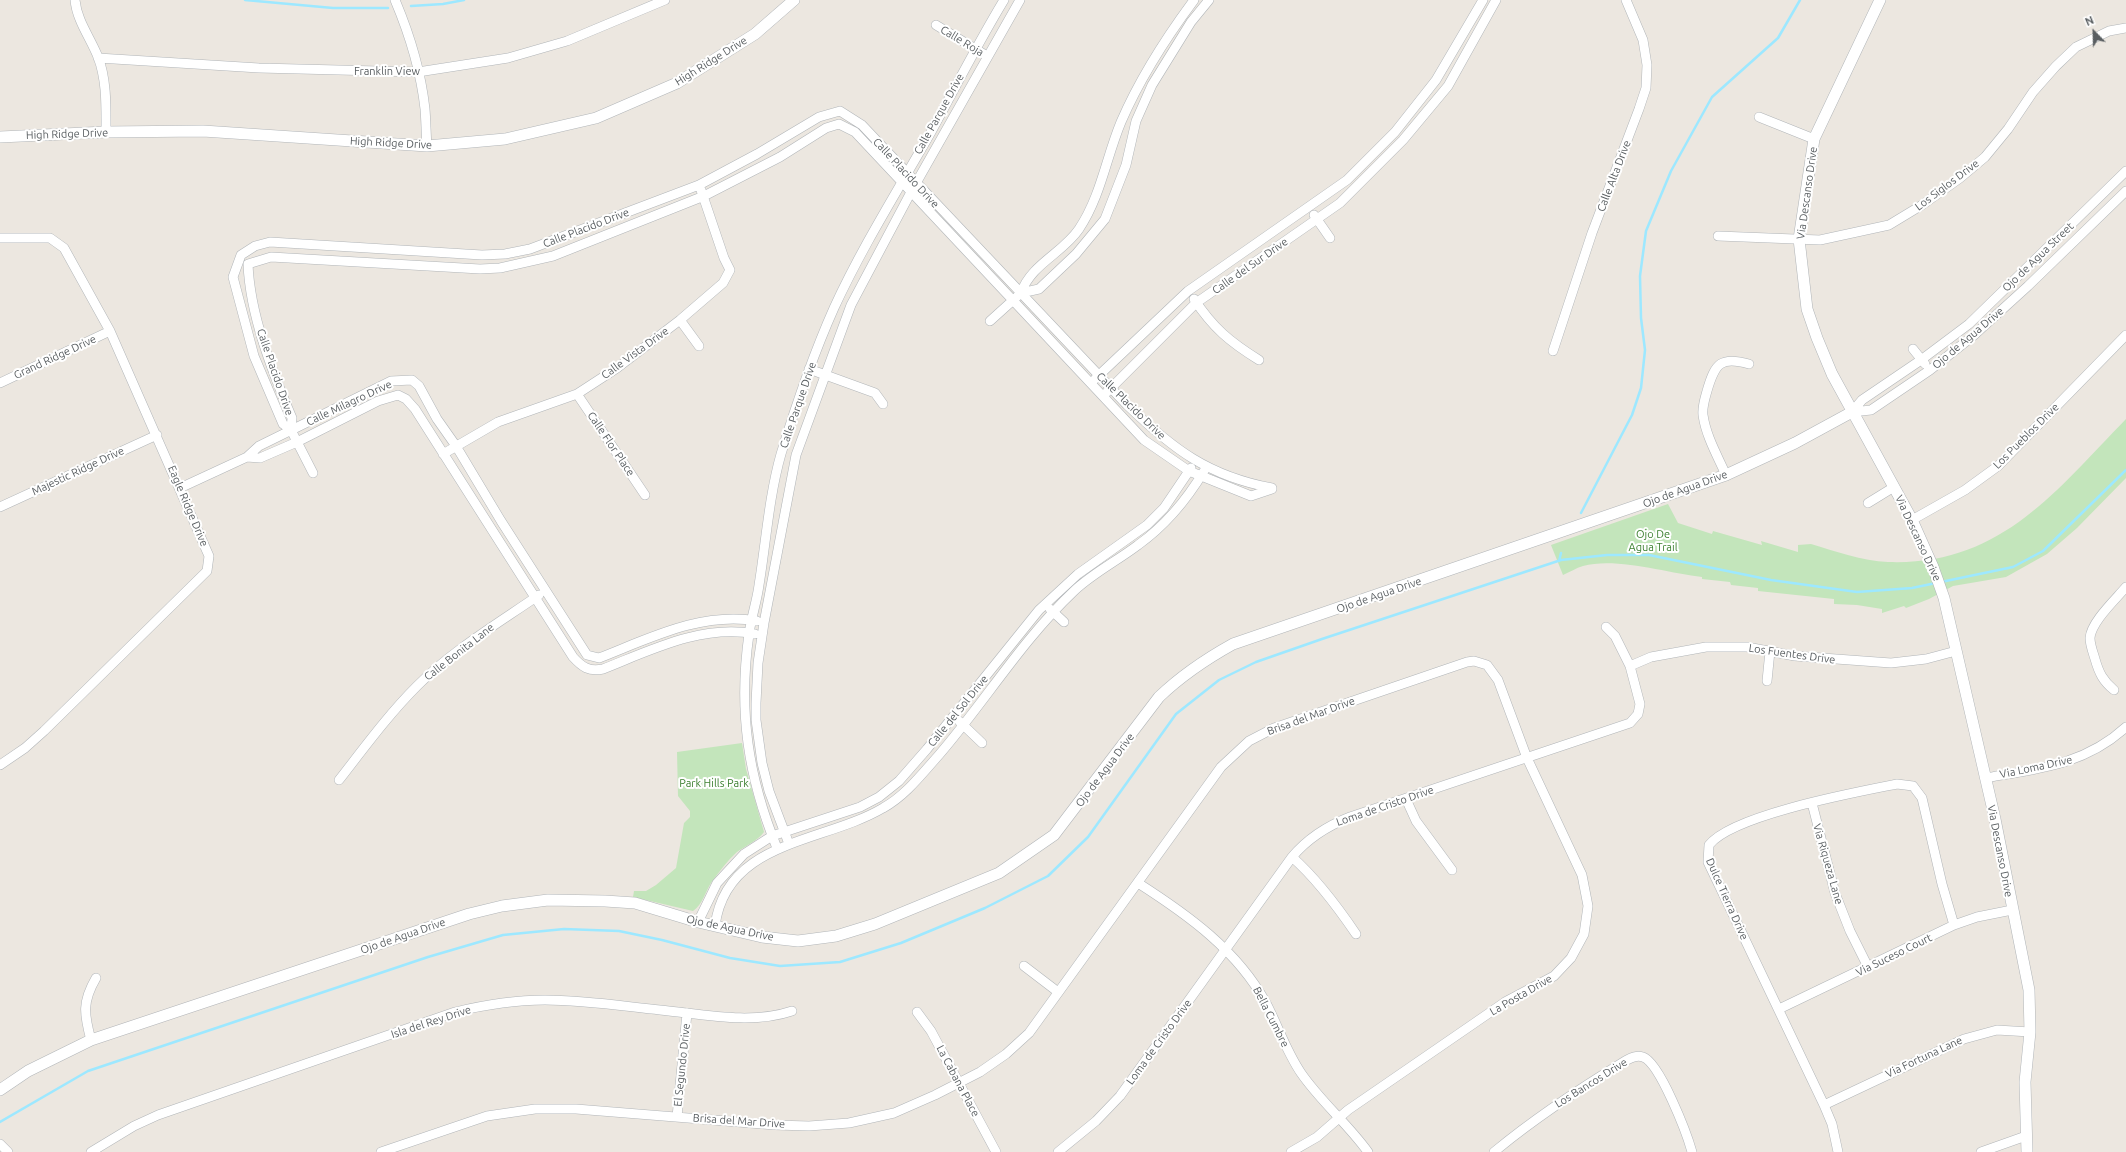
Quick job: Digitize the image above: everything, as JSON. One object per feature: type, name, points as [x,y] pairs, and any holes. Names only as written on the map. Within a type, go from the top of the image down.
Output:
[{"type":"street","points":[[75,0],[76,12],[98,58],[106,101],[106,132]]},
{"type":"street","points":[[395,0],[418,72],[425,108],[427,146]]},
{"type":"street","name":"Franklin View","points":[[98,58],[259,68],[418,72],[508,58],[567,41],[665,0]]},
{"type":"street","name":"High Ridge Drive","points":[[0,137],[106,132],[203,131],[427,146],[505,139],[596,118],[677,83],[755,34],[794,0]]},
{"type":"street","name":"Calle Parque Drive","points":[[777,848],[756,790],[746,736],[744,704],[749,633],[757,600],[772,499],[781,456],[810,369],[834,309],[852,272],[932,130],[974,49],[1004,0]]},
{"type":"street","name":"Calle Parque Drive","points":[[789,844],[769,791],[762,763],[756,720],[756,704],[764,623],[796,455],[851,305],[910,192],[1020,0]]},
{"type":"street","points":[[1021,294],[1026,280],[1079,230],[1094,202],[1108,164],[1120,124],[1138,83],[1183,14],[1194,0]]},
{"type":"street","points":[[990,321],[1021,294],[1039,289],[1076,254],[1105,219],[1124,170],[1136,121],[1152,84],[1190,22],[1209,0]]},
{"type":"street","name":"Calle del Sur Drive","points":[[1090,384],[1188,291],[1347,180],[1395,132],[1436,80],[1468,28],[1483,0]]},
{"type":"street","name":"Calle del Sur Drive","points":[[1101,397],[1196,303],[1340,203],[1404,140],[1448,86],[1496,0]]},
{"type":"street","name":"Calle Alta Drive","points":[[1553,351],[1592,233],[1646,88],[1647,65],[1642,40],[1626,0]]},
{"type":"street","name":"Via Descanso Drive","points":[[1880,0],[1814,139],[1799,239],[1807,309],[1832,374],[1912,520],[1940,586],[1985,778],[2029,990],[2030,1032],[2025,1082],[2026,1136],[2028,1152]]},
{"type":"street","points":[[1183,14],[1190,22]]},
{"type":"street","name":"Calle Roja","points":[[936,25],[987,56]]},
{"type":"street","points":[[1468,28],[1478,34]]},
{"type":"street","name":"Los Siglos Drive","points":[[1718,236],[1820,240],[1889,225],[1922,206],[1960,178],[1985,156],[2008,129],[2033,92],[2056,66],[2076,47],[2109,31],[2126,28]]},
{"type":"street","points":[[838,124],[840,111]]},
{"type":"street","name":"Calle Placido Drive","points":[[291,430],[292,418],[267,351],[249,280],[248,264],[271,257],[480,269],[500,268],[526,263],[553,256],[704,196],[780,157],[826,128],[838,124],[855,132],[1101,397],[1144,440],[1189,471],[1251,496],[1272,488],[1244,483],[1195,461],[1160,437],[1021,294],[862,125],[840,111],[819,117],[758,154],[699,185],[530,249],[505,254],[482,255],[375,247],[270,242],[255,246],[241,255],[233,277],[254,356],[283,424],[291,430],[313,473]]},
{"type":"street","points":[[1759,117],[1814,139]]},
{"type":"street","points":[[932,130],[942,137]]},
{"type":"street","points":[[1395,132],[1404,140]]},
{"type":"street","points":[[1108,164],[1124,170]]},
{"type":"street","name":"Ojo de Agua Street","points":[[1852,412],[1862,400],[1921,360],[1969,324],[2126,171]]},
{"type":"street","name":"Calle Vista Drive","points":[[443,454],[498,422],[577,394],[617,368],[680,320],[723,284],[730,270],[724,258],[699,185]]},
{"type":"street","name":"Ojo de Agua Drive","points":[[0,1090],[28,1071],[91,1040],[468,914],[502,906],[548,900],[635,903],[698,922],[762,937],[798,941],[836,936],[875,924],[999,873],[1054,835],[1159,697],[1180,677],[1204,661],[1233,644],[1726,475],[1795,443],[1852,412],[1871,410],[1930,370],[1973,336],[2028,286],[2126,190]]},
{"type":"street","points":[[2104,193],[2113,203]]},
{"type":"street","points":[[1309,207],[1330,238]]},
{"type":"street","points":[[586,229],[590,241]]},
{"type":"street","points":[[953,237],[960,229]]},
{"type":"street","name":"Eagle Ridge Drive","points":[[0,238],[50,238],[64,248],[110,332],[157,435],[209,556],[207,571],[44,731],[25,748],[0,765]]},
{"type":"street","points":[[375,247],[375,263]]},
{"type":"street","points":[[241,255],[248,264]]},
{"type":"street","points":[[480,269],[482,255]]},
{"type":"street","points":[[852,272],[864,280]]},
{"type":"street","points":[[2019,276],[2028,286]]},
{"type":"street","points":[[1188,291],[1203,313],[1230,342],[1259,360]]},
{"type":"street","points":[[680,320],[699,346]]},
{"type":"street","name":"Grand Ridge Drive","points":[[0,383],[110,332]]},
{"type":"street","name":"Los Pueblos Drive","points":[[1912,520],[1965,490],[1998,466],[2126,335]]},
{"type":"street","points":[[1913,349],[1930,370]]},
{"type":"street","points":[[254,356],[267,351]]},
{"type":"street","points":[[1726,475],[1706,430],[1702,413],[1711,377],[1716,366],[1722,362],[1733,359],[1750,364]]},
{"type":"street","points":[[810,369],[825,373],[875,393],[883,404]]},
{"type":"street","points":[[402,397],[404,380]]},
{"type":"street","name":"Calle Milagro Drive","points":[[180,488],[248,457],[259,446],[392,381],[412,380],[419,386],[437,420],[456,446],[582,650],[589,656]]},
{"type":"street","name":"Calle Flor Place","points":[[577,394],[645,495]]},
{"type":"street","name":"Calle Milagro Drive","points":[[248,457],[260,458],[297,442],[378,401],[398,395],[402,397],[415,409],[573,657],[586,669]]},
{"type":"street","name":"Majestic Ridge Drive","points":[[0,507],[157,435]]},
{"type":"street","name":"Calle del Sol Drive","points":[[698,922],[711,894],[726,870],[744,854],[772,836],[860,808],[879,797],[899,781],[1045,604],[1078,574],[1114,550],[1147,525],[1164,508],[1195,461]]},
{"type":"street","name":"Calle del Sol Drive","points":[[715,926],[721,900],[733,882],[747,867],[777,848],[833,829],[883,809],[901,795],[964,725],[1038,630],[1074,591],[1166,523],[1188,497],[1207,466]]},
{"type":"street","points":[[1868,503],[1894,487]]},
{"type":"street","points":[[772,499],[787,502]]},
{"type":"street","points":[[491,527],[501,521]]},
{"type":"street","points":[[1114,550],[1119,558]]},
{"type":"street","points":[[2114,690],[2107,685],[2098,672],[2090,644],[2091,632],[2094,624],[2126,587]]},
{"type":"street","name":"Calle Bonita Lane","points":[[339,780],[383,723],[416,686],[471,640],[545,591]]},
{"type":"street","points":[[1045,604],[1064,622]]},
{"type":"street","points":[[762,636],[749,633],[711,632],[675,642],[603,669],[586,669],[589,656],[599,658],[671,630],[713,620],[752,620],[764,623]]},
{"type":"street","name":"Loma de Cristo Drive","points":[[1058,1152],[1096,1121],[1120,1096],[1292,857],[1310,838],[1325,828],[1350,817],[1630,723],[1638,714],[1640,704],[1630,666],[1615,636],[1606,627]]},
{"type":"street","points":[[671,630],[675,642]]},
{"type":"street","name":"Los Fuentes Drive","points":[[1630,666],[1651,657],[1706,647],[1747,647],[1795,656],[1841,661],[1891,663],[1926,659],[1956,650]]},
{"type":"street","points":[[1767,681],[1770,651]]},
{"type":"street","name":"Brisa del Mar Drive","points":[[381,1152],[487,1116],[507,1112],[560,1108],[775,1125],[809,1126],[849,1123],[894,1113],[960,1083],[980,1072],[1022,1040],[1036,1024],[1221,767],[1234,753],[1252,738],[1274,728],[1467,662],[1482,662],[1494,674],[1527,758]]},
{"type":"street","points":[[744,704],[756,704]]},
{"type":"street","points":[[954,716],[982,743]]},
{"type":"street","name":"Via Loma Drive","points":[[1985,778],[2068,762],[2094,750],[2126,727]]},
{"type":"street","name":"La Posta Drive","points":[[1291,1152],[1317,1138],[1348,1110],[1505,1002],[1554,976],[1571,958],[1579,946],[1587,918],[1587,893],[1582,875],[1527,758]]},
{"type":"street","points":[[751,767],[762,763]]},
{"type":"street","name":"Dulce Tierra Drive","points":[[1838,1152],[1832,1124],[1824,1105],[1708,862],[1707,850],[1712,841],[1718,836],[1781,811],[1898,784],[1913,786],[1922,798],[1942,884],[1954,925]]},
{"type":"street","points":[[1406,799],[1416,821],[1452,870]]},
{"type":"street","name":"Via Riqueza Lane","points":[[1812,803],[1835,893],[1850,931],[1868,967]]},
{"type":"street","points":[[829,818],[833,829]]},
{"type":"street","points":[[1292,857],[1322,888],[1356,934]]},
{"type":"street","name":"Bella Cumbre","points":[[1138,883],[1182,914],[1226,949],[1252,980],[1265,1002],[1301,1073],[1368,1152]]},
{"type":"street","name":"Via Suceso Court","points":[[1779,1009],[1954,925],[1977,917],[2012,910]]},
{"type":"street","points":[[1024,966],[1058,992]]},
{"type":"street","points":[[91,1040],[84,1016],[87,994],[96,978]]},
{"type":"street","name":"Isla del Rey Drive","points":[[92,1152],[134,1126],[158,1115],[447,1015],[474,1008],[499,1003],[544,1000],[687,1013],[764,1018],[792,1011]]},
{"type":"street","name":"La Cabana Place","points":[[917,1012],[931,1031],[996,1152]]},
{"type":"street","name":"El Segundo Drive","points":[[677,1117],[687,1013]]},
{"type":"street","name":"Via Fortuna Lane","points":[[1824,1105],[1964,1039],[1985,1032],[1997,1030],[2030,1032]]},
{"type":"street","name":"Los Bancos Drive","points":[[1494,1152],[1546,1111],[1576,1091],[1625,1060],[1641,1056],[1651,1063],[1659,1075],[1684,1127],[1692,1152]]},
{"type":"street","points":[[1981,1152],[2026,1136]]},
{"type":"street","points":[[0,1144],[8,1152]]},
{"type":"green space","name":"Ojo De Agua Trail","points":[[2126,419],[2126,478],[2077,528],[2047,554],[2006,577],[1953,586],[1929,599],[1906,608],[1904,606],[1882,613],[1882,609],[1857,605],[1834,604],[1834,599],[1758,591],[1758,588],[1731,585],[1730,582],[1702,579],[1702,577],[1626,564],[1611,563],[1583,566],[1563,575],[1551,545],[1668,504],[1678,523],[1712,534],[1713,531],[1762,545],[1761,541],[1798,552],[1798,545],[1811,544],[1868,560],[1888,562],[1927,560],[1962,552],[1994,538],[2022,519],[2075,473]]},
{"type":"green space","name":"Park Hills Park","points":[[742,743],[746,769],[764,832],[730,859],[711,883],[704,898],[693,911],[633,897],[634,891],[646,891],[656,885],[676,868],[684,823],[690,817],[690,811],[678,796],[677,752]]},
{"type":"waterway","points":[[245,0],[333,8],[388,8]]},
{"type":"waterway","points":[[411,6],[443,4],[464,0]]},
{"type":"waterway","points":[[1581,513],[1632,415],[1641,388],[1645,350],[1641,318],[1640,276],[1646,231],[1671,171],[1712,97],[1778,38],[1800,0]]},
{"type":"waterway","points":[[1941,582],[2013,567],[2043,551],[2126,470]]},
{"type":"waterway","points":[[1559,561],[1561,553]]},
{"type":"waterway","points":[[0,1122],[88,1071],[428,957],[503,935],[564,929],[619,931],[662,940],[730,958],[780,966],[840,962],[901,943],[985,908],[1048,876],[1088,837],[1176,714],[1219,680],[1256,662],[1561,560],[1607,555],[1649,555],[1771,580],[1857,592],[1912,588],[1936,583]]}]
